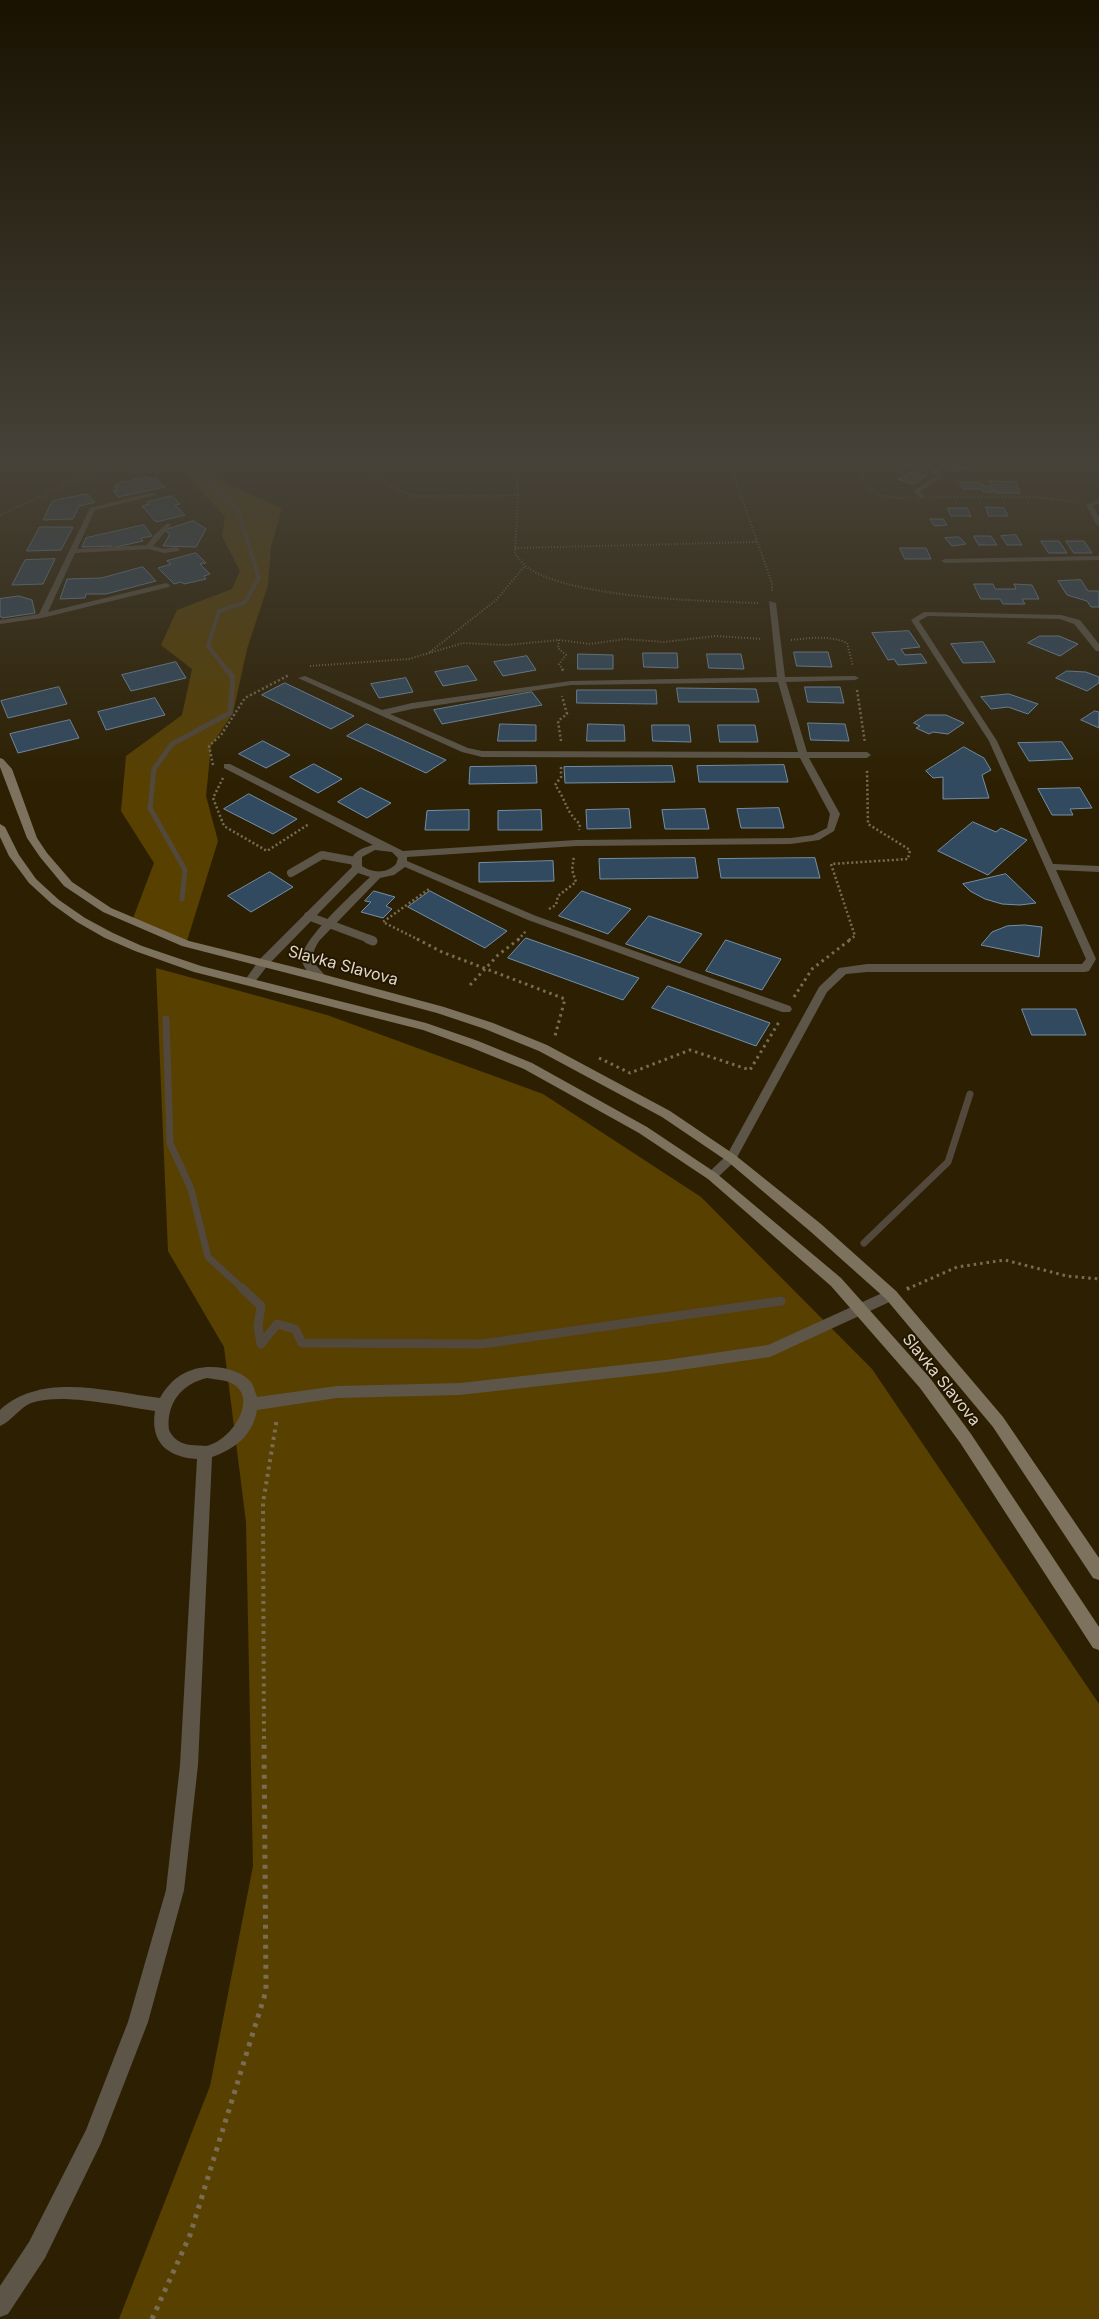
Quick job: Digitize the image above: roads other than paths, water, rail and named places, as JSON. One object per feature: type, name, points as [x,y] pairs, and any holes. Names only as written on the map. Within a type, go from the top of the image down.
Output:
[{"type":"street","points":[[42,616],[65,567]]},
{"type":"street","points":[[0,622],[42,616],[166,585]]},
{"type":"street","points":[[356,864],[369,874],[377,875],[390,873],[402,858],[576,843],[791,841],[816,838],[831,829],[836,814],[804,756],[781,678],[772,603]]},
{"type":"street","points":[[712,1176],[731,1158],[823,990],[843,971],[867,968],[1085,968],[1091,959],[993,741],[915,620],[926,614],[1061,617],[1077,622],[1099,649]]},
{"type":"street","points":[[299,674],[382,713],[473,752],[482,754],[867,755]]},
{"type":"street","points":[[382,713],[412,706],[571,682],[855,678]]},
{"type":"street","name":"Slavka Slavova","points":[[0,761],[7,769],[32,838],[42,855],[68,884],[107,910],[186,944],[264,962],[440,1010],[489,1026],[544,1048],[666,1114],[731,1158],[816,1228],[891,1295],[998,1422],[1099,1572]]},
{"type":"street","points":[[227,766],[324,814],[385,847]]},
{"type":"street","name":"Slavka Slavova","points":[[0,827],[7,847],[43,894],[85,923],[162,958],[426,1027],[528,1066],[643,1130],[712,1176],[836,1282],[925,1384],[966,1439],[1099,1642]]},
{"type":"street","points":[[348,827],[362,852]]},
{"type":"street","points":[[250,980],[264,962],[356,864],[362,852],[369,848],[385,847],[393,848],[402,858],[443,878],[532,918],[786,1009]]},
{"type":"street","points":[[1049,867],[1099,869]]},
{"type":"street","points":[[322,978],[310,969],[306,960],[309,949],[315,939],[377,875]]},
{"type":"street","points":[[253,1404],[337,1392],[460,1389],[666,1366],[770,1351],[891,1295]]},
{"type":"street","points":[[214,1372],[234,1375],[244,1382],[250,1392],[253,1404],[244,1430],[220,1448],[205,1453],[191,1453],[178,1449],[168,1441],[161,1430],[160,1418],[163,1405],[170,1393],[194,1375],[214,1372]]},
{"type":"street","points":[[0,1419],[20,1402],[34,1396],[66,1394],[163,1405]]},
{"type":"street","points":[[0,2306],[37,2250],[94,2136],[138,2022],[175,1890],[189,1765],[205,1453]]},
{"type":"lane","points":[[291,873],[322,855],[356,864]]},
{"type":"lane","points":[[308,916],[373,941]]},
{"type":"waterway","points":[[227,670],[208,646],[219,611],[245,602],[259,578],[256,567]]},
{"type":"waterway","points":[[182,899],[185,870],[150,808],[154,769],[172,744],[230,713],[233,677],[226,669]]},
{"type":"waterway","points":[[166,1019],[170,1143],[191,1189],[208,1257],[243,1289]]},
{"type":"waterway","points":[[864,1243],[948,1162],[970,1094]]},
{"type":"waterway","points":[[242,1288],[261,1306],[258,1326],[261,1344],[277,1324],[295,1329],[302,1343],[482,1344],[781,1301]]}]
